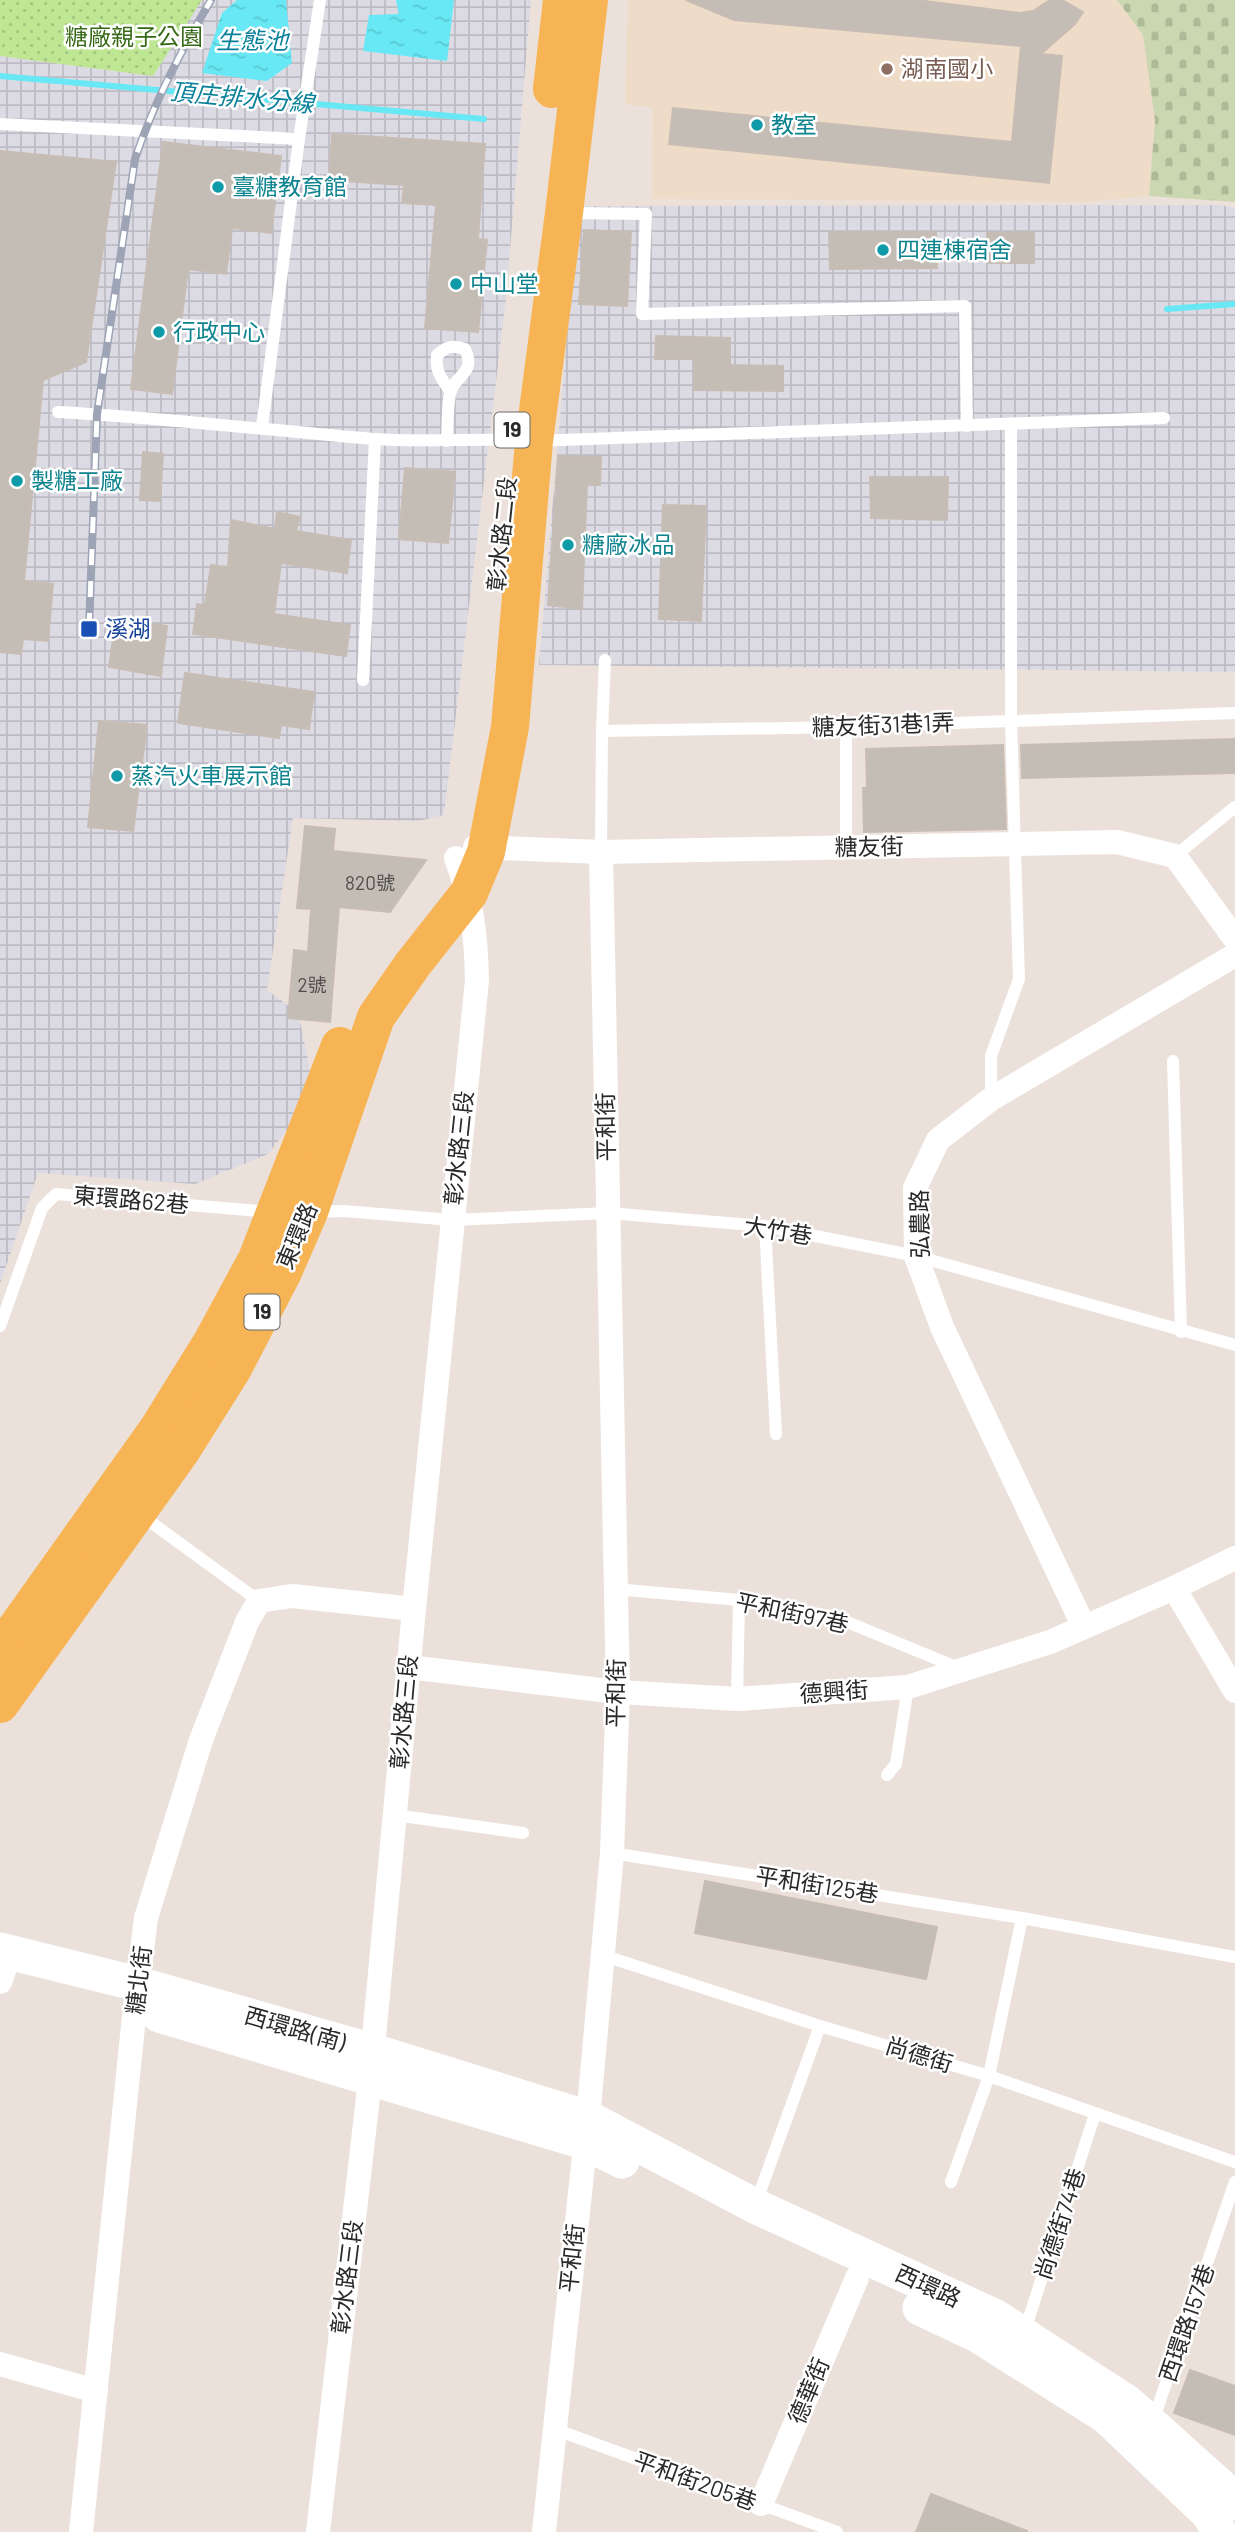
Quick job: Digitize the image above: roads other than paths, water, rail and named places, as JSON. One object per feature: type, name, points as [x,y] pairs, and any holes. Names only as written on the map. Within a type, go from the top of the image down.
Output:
[{"type":"main road","name":"彰水路二段","points":[[510,726],[523,440],[540,210],[562,0]]},
{"type":"main road","name":"彰水路二段","points":[[468,861],[465,831],[482,731],[523,440],[564,213],[589,0]]},
{"type":"main road","name":"彰水路三段","points":[[468,861],[510,726]]},
{"type":"main road","name":"東環路","points":[[0,1651],[158,1429],[212,1342],[257,1259],[291,1213],[376,1017],[413,964],[468,861]]},
{"type":"main road","name":"東環路","points":[[0,1704],[181,1451],[232,1370],[283,1272],[291,1213]]},
{"type":"main road","name":"西環路(南)","points":[[3,1966],[136,1996],[586,2130]]},
{"type":"main road","name":"西環路","points":[[586,2130],[996,2317],[1128,2403],[1229,2494],[1235,2503]]},
{"type":"main road","name":"西環路","points":[[586,2130],[857,2278],[979,2336],[1107,2417],[1209,2514],[1219,2532]]},
{"type":"street","name":"糖友街","points":[[468,861],[601,852],[1117,842],[1175,856]]},
{"type":"street","name":"平和街","points":[[544,2532],[612,1853],[618,1692],[601,852]]},
{"type":"street","points":[[1175,856],[1235,939]]},
{"type":"street","name":"彰水路三段","points":[[318,2532],[372,2065],[408,1667],[477,980],[477,939],[468,861]]},
{"type":"street","name":"弘農路","points":[[1084,1627],[942,1327],[916,1256],[915,1188],[938,1140],[991,1099],[1235,954]]},
{"type":"street","name":"德興街","points":[[408,1667],[618,1692],[737,1699],[908,1687],[1050,1642],[1235,1558]]},
{"type":"street","points":[[1174,1588],[1235,1691]]},
{"type":"street","points":[[259,1601],[292,1596],[414,1609]]},
{"type":"street","name":"糖北街","points":[[81,2532],[146,1918],[197,1753],[247,1622],[259,1601]]},
{"type":"street","name":"德華街","points":[[761,2504],[857,2278]]},
{"type":"street","points":[[0,2364],[96,2391]]},
{"type":"lane","points":[[262,427],[299,139],[320,0]]},
{"type":"lane","points":[[0,124],[299,139]]},
{"type":"lane","points":[[564,213],[646,214],[642,314],[965,306],[967,426]]},
{"type":"lane","points":[[447,441],[450,391]]},
{"type":"lane","points":[[58,412],[262,427],[375,439],[447,441],[1164,418]]},
{"type":"lane","points":[[991,1099],[991,1056],[1019,979],[1011,720],[1011,424]]},
{"type":"lane","points":[[363,680],[375,439]]},
{"type":"lane","points":[[601,852],[605,660]]},
{"type":"lane","name":"糖友街31巷1弄","points":[[602,731],[846,727],[1235,713]]},
{"type":"lane","points":[[846,727],[846,848]]},
{"type":"lane","points":[[1175,856],[1235,807]]},
{"type":"lane","points":[[1173,1061],[1181,1332]]},
{"type":"lane","name":"東環路62巷","points":[[0,1326],[42,1208],[56,1194],[291,1213]]},
{"type":"lane","name":"大竹巷","points":[[291,1213],[344,1211],[452,1220],[608,1213],[765,1226],[916,1256],[1235,1345]]},
{"type":"lane","points":[[765,1226],[776,1434]]},
{"type":"lane","points":[[137,1512],[259,1601]]},
{"type":"lane","name":"平和街97巷","points":[[615,1589],[739,1600],[835,1617],[961,1669]]},
{"type":"lane","points":[[737,1699],[739,1600]]},
{"type":"lane","points":[[887,1775],[896,1764],[908,1687]]},
{"type":"lane","points":[[395,1815],[523,1833]]},
{"type":"lane","name":"平和街125巷","points":[[612,1853],[1022,1918],[1235,1957]]},
{"type":"lane","points":[[951,2182],[989,2076],[1022,1918]]},
{"type":"lane","name":"尚德街","points":[[602,1955],[820,2026],[989,2076],[1235,2162]]},
{"type":"lane","points":[[755,2206],[820,2026]]},
{"type":"lane","name":"尚德街74巷","points":[[1024,2335],[1095,2114]]},
{"type":"lane","name":"西環路157巷","points":[[1152,2424],[1235,2182]]},
{"type":"lane","name":"平和街205巷","points":[[554,2429],[836,2532]]},
{"type":"water","name":"生態池","points":[[237,0],[286,0],[292,63],[267,81],[202,73],[222,13]]},
{"type":"water","points":[[396,0],[454,0],[447,61],[363,51],[369,15],[399,14]]},
{"type":"waterway","name":"頂庄排水分線","points":[[0,76],[484,119]]},
{"type":"waterway","points":[[1167,309],[1235,304]]},
{"type":"railway","points":[[89,629],[97,414],[135,159],[169,77],[211,0]]},
{"type":"place","name":"湖南國小","points":[[887,69]]},
{"type":"place","name":"教室","points":[[757,125]]},
{"type":"place","name":"臺糖教育館","points":[[218,187]]},
{"type":"place","name":"四連棟宿舍","points":[[883,250]]},
{"type":"place","name":"中山堂","points":[[456,284]]},
{"type":"place","name":"行政中心","points":[[159,332]]},
{"type":"place","name":"製糖工廠","points":[[17,481]]},
{"type":"place","name":"糖廠冰品","points":[[568,545]]},
{"type":"place","name":"溪湖","points":[[89,629]]},
{"type":"place","name":"蒸汽火車展示館","points":[[117,776]]},
{"type":"park label","name":"糖廠親子公園","points":[[134,37]]}]
